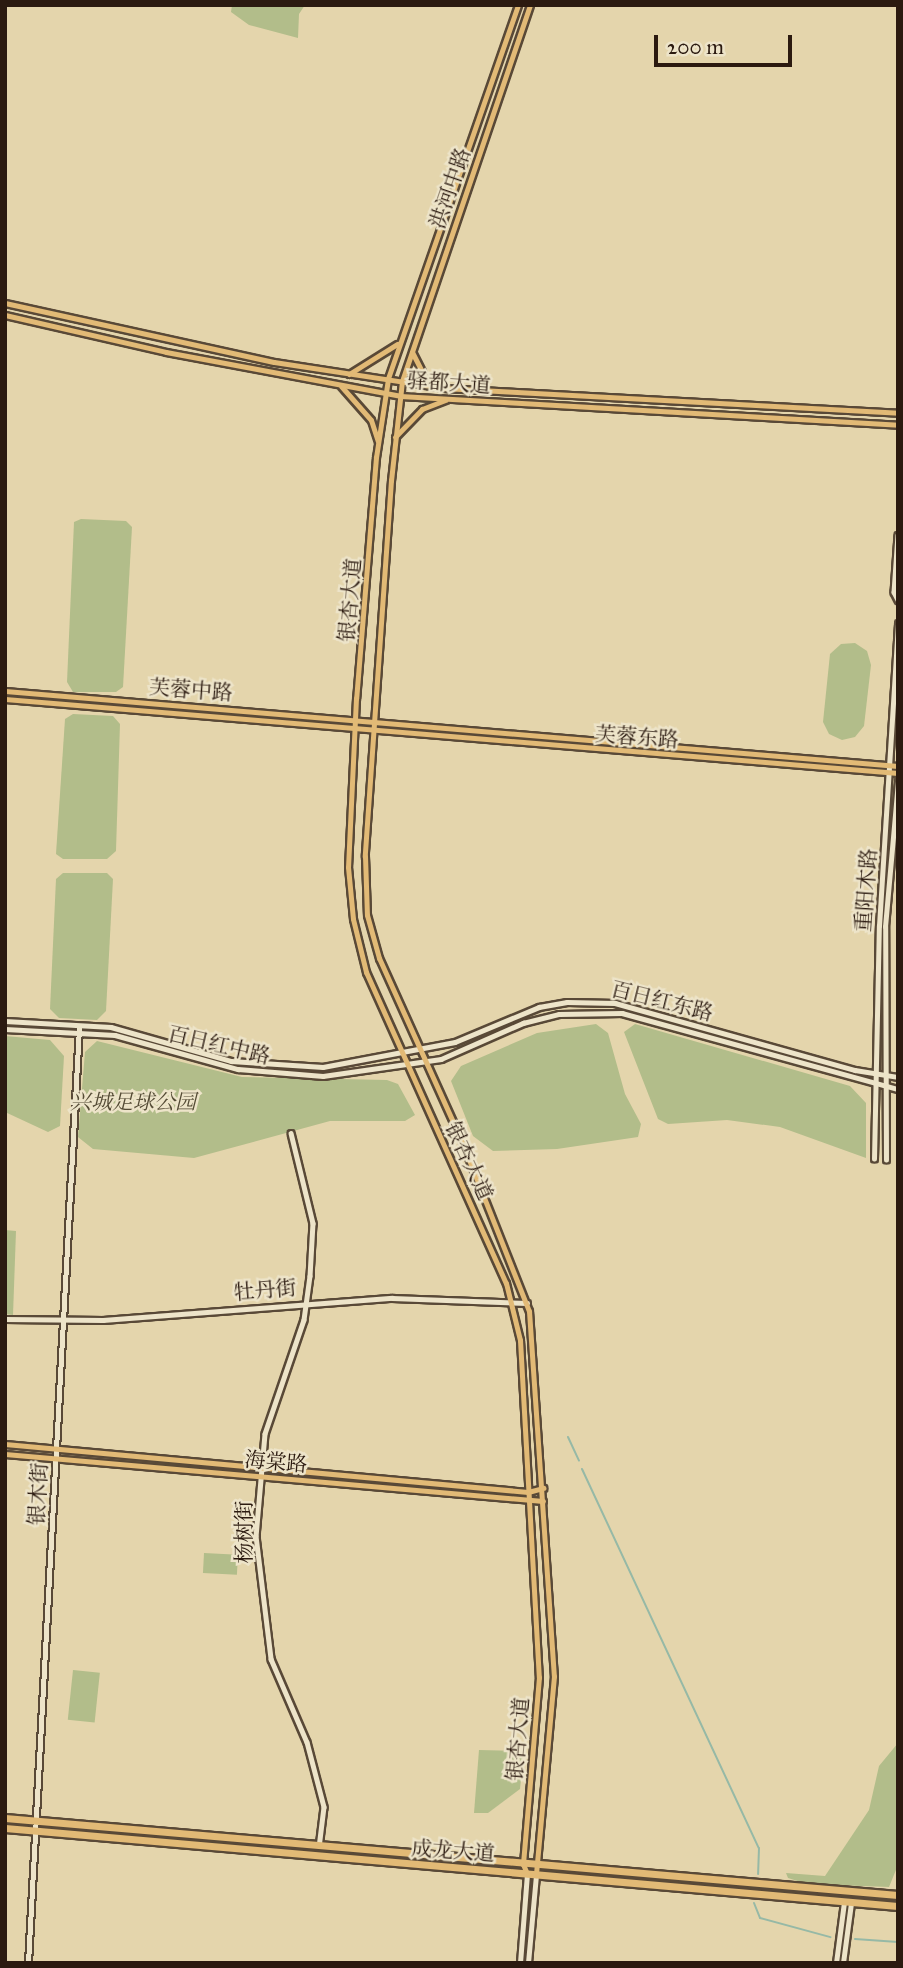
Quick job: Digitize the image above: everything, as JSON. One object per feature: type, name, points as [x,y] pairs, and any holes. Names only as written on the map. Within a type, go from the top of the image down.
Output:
[{"type":"highway","name":"成龙大道","points":[[5,1818],[898,1895]]},
{"type":"highway","name":"成龙大道","points":[[5,1828],[898,1906]]},
{"type":"main road","name":"洪河中路","points":[[388,379],[397,344],[518,5]]},
{"type":"main road","name":"洪河中路","points":[[402,382],[530,5]]},
{"type":"main road","name":"驿都大道","points":[[5,303],[349,374],[443,388],[898,413]]},
{"type":"main road","name":"驿都大道","points":[[5,315],[400,396],[898,425]]},
{"type":"main road","points":[[349,374],[397,344]]},
{"type":"main road","points":[[412,348],[426,379],[443,388]]},
{"type":"main road","name":"银杏大道","points":[[388,379],[379,442],[354,718],[348,839],[351,907],[366,972],[405,1067],[441,1136],[512,1304],[526,1405],[527,1502],[537,1580],[539,1677],[523,1864],[531,1875],[537,1864],[554,1676],[534,1348],[527,1303],[427,1062],[379,958],[367,915],[365,856],[373,732],[395,437],[402,382]]},
{"type":"main road","points":[[339,384],[371,419],[379,442]]},
{"type":"main road","points":[[395,437],[422,409],[447,399]]},
{"type":"main road","name":"芙蓉中路","points":[[5,691],[374,720]]},
{"type":"main road","name":"芙蓉中路","points":[[5,699],[373,732]]},
{"type":"main road","name":"芙蓉东路","points":[[374,720],[894,770]]},
{"type":"main road","name":"芙蓉东路","points":[[373,732],[894,770]]},
{"type":"main road","name":"海棠路","points":[[5,1444],[528,1492],[543,1488]]},
{"type":"main road","name":"海棠路","points":[[5,1454],[527,1502],[543,1501]]},
{"type":"street","points":[[898,535],[894,592],[898,600]]},
{"type":"street","name":"重阳木路","points":[[874,1159],[879,926],[894,770],[898,624]]},
{"type":"street","name":"重阳木路","points":[[886,1160],[888,1076],[885,928],[898,781]]},
{"type":"street","name":"百日红东路","points":[[420,1048],[455,1042],[539,1007],[598,1002],[636,1007],[877,1074],[898,1077]]},
{"type":"street","name":"百日红东路","points":[[427,1062],[460,1053],[523,1023],[592,1011],[643,1018],[898,1089]]},
{"type":"street","name":"百日红中路","points":[[5,1021],[114,1035],[213,1064],[268,1073],[323,1076],[427,1062]]},
{"type":"street","name":"百日红中路","points":[[5,1029],[111,1027],[206,1055],[284,1067],[323,1067],[420,1048]]},
{"type":"street","name":"银木街","points":[[28,1963],[79,1029]]},
{"type":"street","name":"杨树街","points":[[291,1133],[313,1223],[306,1303],[289,1370],[265,1434],[256,1536],[271,1659],[318,1779],[324,1807],[319,1846]]},
{"type":"street","name":"牡丹街","points":[[5,1319],[154,1317],[392,1298],[527,1303]]},
{"type":"street","name":"银杏大道","points":[[520,1963],[531,1875]]},
{"type":"street","name":"银杏大道","points":[[528,1963],[531,1875]]},
{"type":"street","points":[[836,1963],[848,1903]]},
{"type":"street","points":[[843,1963],[848,1903]]},
{"type":"green space","points":[[232,5],[305,5],[299,14],[298,38],[249,25],[231,12]]},
{"type":"green space","points":[[81,519],[126,521],[132,527],[123,687],[116,692],[73,692],[67,682],[74,522]]},
{"type":"green space","points":[[855,643],[867,651],[871,665],[864,726],[855,737],[842,740],[829,734],[823,722],[830,654],[841,644]]},
{"type":"green space","points":[[73,714],[113,716],[120,724],[116,851],[107,859],[63,859],[56,854],[65,719]]},
{"type":"green space","points":[[63,873],[107,873],[113,879],[106,1011],[97,1020],[59,1018],[50,1009],[56,879]]},
{"type":"green space","points":[[596,1024],[608,1033],[625,1094],[641,1124],[638,1137],[557,1149],[493,1151],[473,1136],[451,1081],[461,1066],[537,1033]]},
{"type":"green space","points":[[635,1024],[850,1086],[866,1103],[866,1158],[780,1127],[727,1120],[668,1124],[658,1119],[624,1032]]},
{"type":"green space","name":"兴城足球公园","points":[[5,1036],[50,1040],[64,1056],[60,1126],[48,1132],[5,1112]]},
{"type":"green space","name":"兴城足球公园","points":[[97,1041],[242,1077],[387,1080],[398,1084],[415,1115],[405,1121],[330,1121],[194,1158],[93,1149],[78,1137],[85,1052]]},
{"type":"green space","points":[[5,1230],[16,1231],[13,1315],[5,1314]]},
{"type":"green space","points":[[204,1553],[238,1555],[237,1575],[203,1573]]},
{"type":"green space","points":[[73,1670],[100,1673],[95,1723],[68,1720]]},
{"type":"green space","points":[[898,1743],[898,1865],[889,1887],[807,1884],[788,1878],[786,1873],[825,1876],[869,1810],[879,1766]]},
{"type":"green space","points":[[479,1750],[524,1751],[520,1789],[488,1813],[474,1813]]},
{"type":"waterway","points":[[568,1437],[579,1461]]},
{"type":"waterway","points":[[582,1469],[759,1848],[758,1874]]},
{"type":"waterway","points":[[754,1903],[760,1918],[830,1937]]},
{"type":"waterway","points":[[855,1939],[898,1942]]}]
